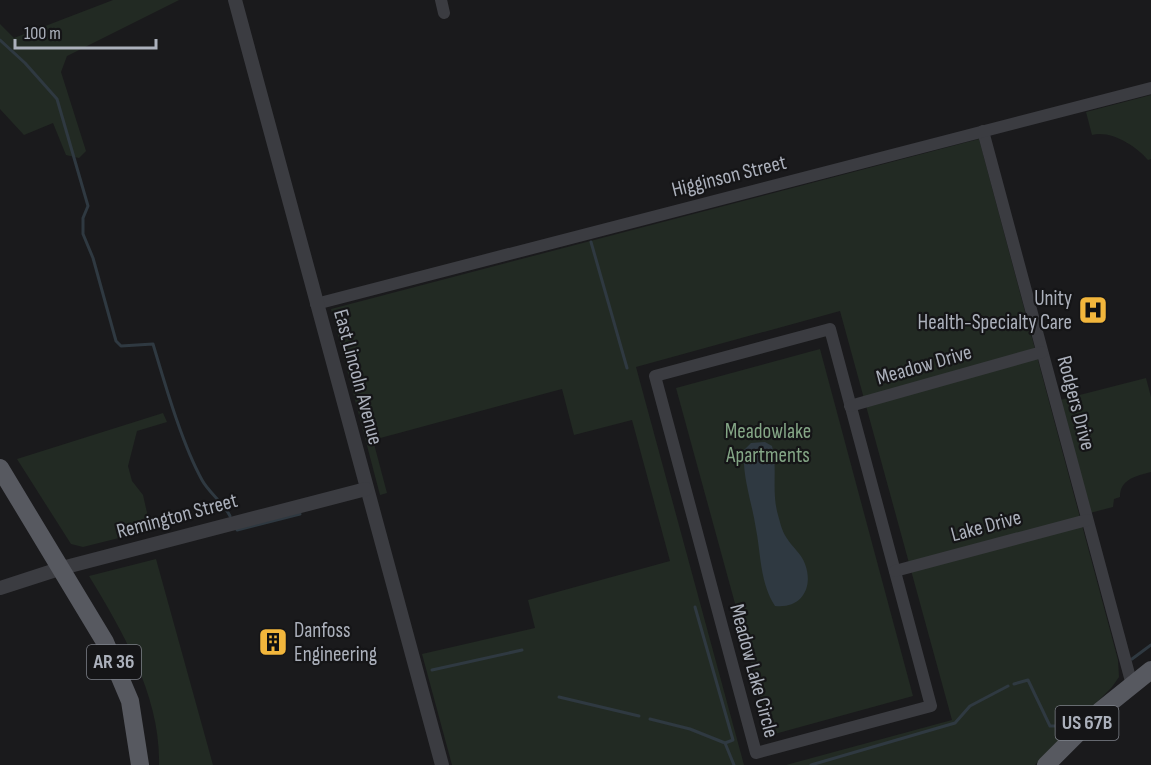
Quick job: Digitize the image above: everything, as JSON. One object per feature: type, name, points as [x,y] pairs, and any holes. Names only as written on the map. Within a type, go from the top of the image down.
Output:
[{"type":"main road","name":"AR 36","points":[[0,468],[105,642],[130,701],[140,765]]},
{"type":"main road","name":"US 67B","points":[[1046,765],[1100,711],[1151,670]]},
{"type":"street","name":"East Lincoln Avenue","points":[[235,0],[442,765]]},
{"type":"street","points":[[441,0],[444,13]]},
{"type":"street","name":"Higginson Street","points":[[316,304],[1151,88]]},
{"type":"street","name":"Rodgers Drive","points":[[983,131],[1132,685]]},
{"type":"street","name":"Meadow Lake Circle","points":[[830,329],[850,406],[931,706],[756,753],[655,376],[830,329]]},
{"type":"street","name":"Meadow Drive","points":[[850,406],[1042,352]]},
{"type":"street","name":"Remington Street","points":[[0,588],[62,568],[366,489]]},
{"type":"street","name":"Lake Drive","points":[[894,571],[1087,520]]},
{"type":"green space","points":[[113,0],[179,0],[67,56],[61,72],[86,151],[79,158],[66,155],[53,123],[24,135],[0,109],[0,24],[14,38]]},
{"type":"green space","points":[[1151,95],[1151,159],[1148,160],[1123,140],[1107,135],[1092,135],[1086,112]]},
{"type":"green space","points":[[979,139],[1118,660],[1119,677],[1112,687],[1035,765],[786,765],[952,720],[840,311],[636,367],[744,765],[452,765],[422,654],[535,628],[528,600],[670,561],[632,420],[574,435],[562,389],[373,440],[387,493],[380,495],[331,309]]},
{"type":"green space","name":"Meadowlake Apartments","points":[[820,349],[913,696],[771,735],[676,388]]},
{"type":"green space","points":[[1146,378],[1151,397],[1151,472],[1126,482],[1120,497],[1114,499],[1113,507],[1090,513],[1060,400]]},
{"type":"green space","points":[[163,413],[167,422],[137,431],[128,466],[132,481],[143,495],[151,530],[83,547],[71,544],[17,459]]},
{"type":"green space","points":[[156,559],[213,765],[159,765],[154,715],[147,690],[127,642],[89,576]]},
{"type":"shaded area","points":[[765,442],[772,446],[774,454],[775,497],[781,526],[803,560],[808,581],[803,595],[792,604],[784,606],[775,606],[766,588],[744,470],[744,450],[751,443]]},
{"type":"waterway","points":[[0,40],[25,63],[57,99],[88,206],[83,218],[83,234],[93,258],[116,341],[121,346],[153,344],[174,414],[195,465],[205,485],[230,516]]},
{"type":"waterway","points":[[591,242],[627,368]]},
{"type":"waterway","points":[[237,530],[300,514]]},
{"type":"waterway","points":[[650,719],[690,729],[725,743],[733,740],[695,607]]},
{"type":"waterway","points":[[1132,659],[1151,645]]},
{"type":"waterway","points":[[432,670],[522,650]]},
{"type":"waterway","points":[[1014,684],[1028,680],[1050,726],[1057,726]]},
{"type":"waterway","points":[[811,765],[955,723],[970,706],[1008,686]]},
{"type":"waterway","points":[[559,697],[639,716]]},
{"type":"waterway","points":[[725,743],[734,765]]},
{"type":"place","name":"Unity Health-Specialty Care","points":[[1093,310]]},
{"type":"place","name":"Danfoss Engineering","points":[[273,642]]}]
